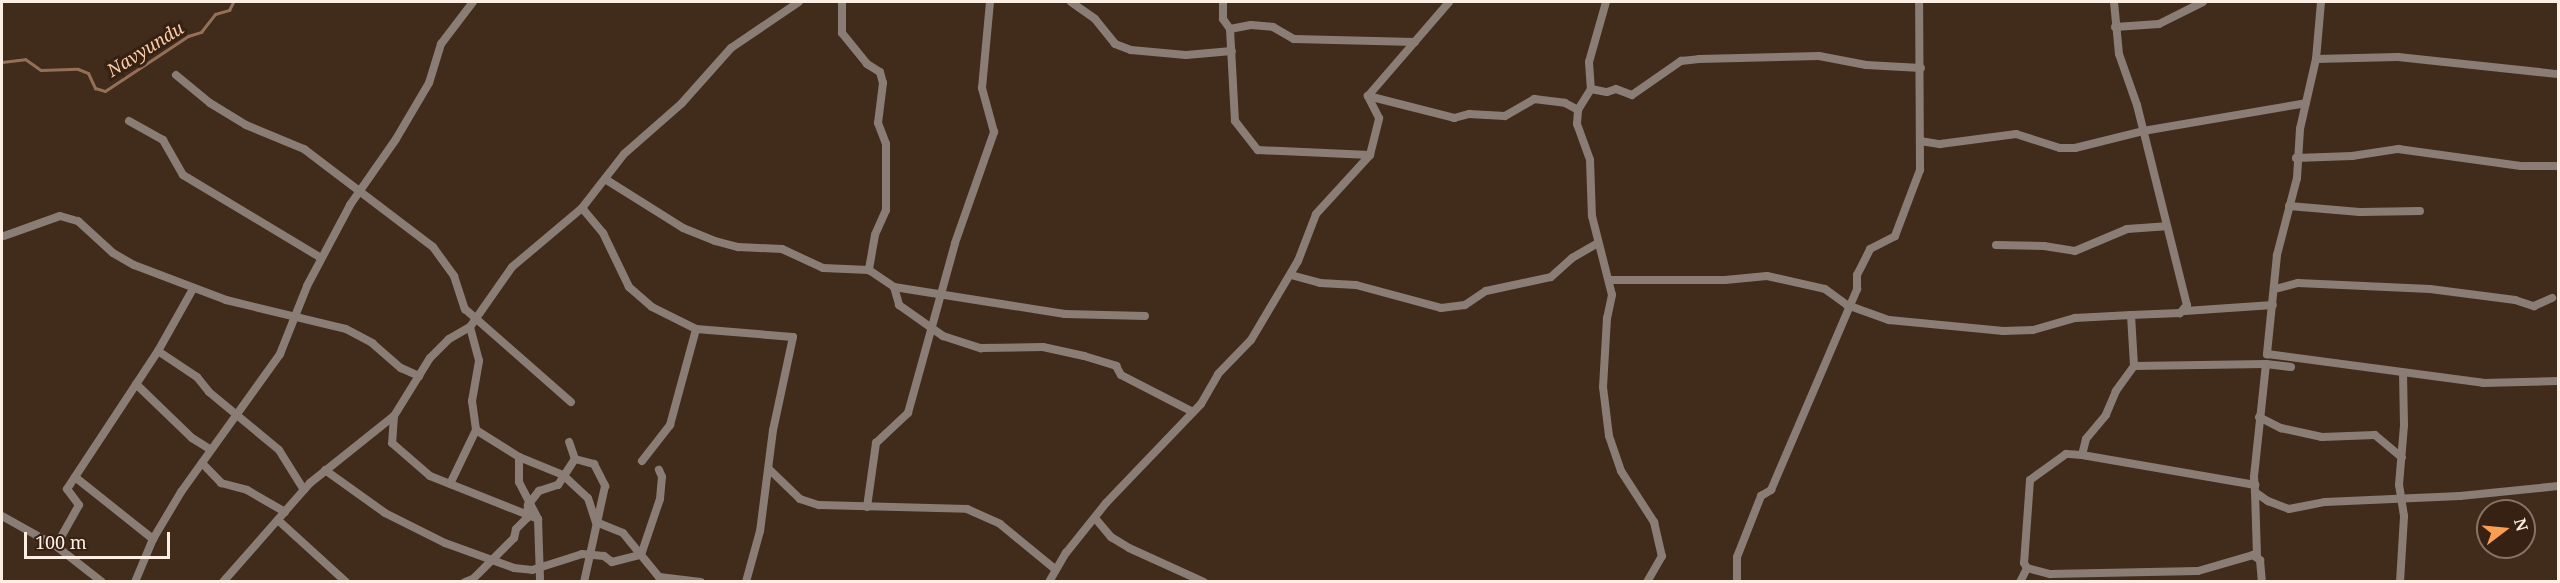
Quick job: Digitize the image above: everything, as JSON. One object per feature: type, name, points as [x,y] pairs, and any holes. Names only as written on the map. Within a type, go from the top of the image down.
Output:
[{"type":"street","points":[[135,582],[153,539],[202,463],[280,354],[321,258],[429,83],[441,44],[473,2]]},
{"type":"street","points":[[223,582],[245,553],[279,521],[304,490],[325,470],[394,416],[419,376],[449,339],[472,323],[512,267],[582,208],[605,179],[732,48],[799,2]]},
{"type":"street","points":[[842,2],[842,33],[867,64],[879,72],[883,83],[878,123],[886,144],[886,210],[875,236],[869,270]]},
{"type":"street","points":[[867,507],[876,443],[908,413],[918,366],[933,329],[963,215],[994,132],[982,88],[990,2]]},
{"type":"street","points":[[1071,2],[1095,19],[1115,44],[1131,50],[1186,55],[1232,51]]},
{"type":"street","points":[[1223,2],[1223,19],[1230,29],[1235,121],[1258,150],[1370,154]]},
{"type":"street","points":[[1368,96],[1449,2]]},
{"type":"street","points":[[1606,2],[1589,62],[1591,89],[1578,110],[1577,124],[1590,160],[1592,216],[1612,295],[1606,318],[1603,387],[1609,436],[1621,471],[1654,522],[1662,556],[1647,582]]},
{"type":"street","points":[[1737,582],[1737,557],[1753,516],[1761,496],[1771,490],[1870,249],[1894,236],[1920,170],[1919,2]]},
{"type":"street","points":[[2114,2],[2115,27],[2122,63],[2143,131],[2186,301],[2185,311]]},
{"type":"street","points":[[2115,27],[2159,24],[2182,5],[2203,2]]},
{"type":"street","points":[[2321,2],[2316,59],[2296,158],[2296,178],[2277,255],[2267,354],[2289,355],[2306,361],[2403,375],[2456,377],[2483,383],[2559,381]]},
{"type":"street","points":[[1230,29],[1251,25],[1274,27],[1294,39],[1415,42]]},
{"type":"street","points":[[1591,89],[1607,92],[1616,89],[1632,95],[1681,61],[1819,56],[1866,65],[1921,68]]},
{"type":"street","points":[[2316,59],[2398,57],[2559,74]]},
{"type":"street","points":[[176,75],[210,103],[246,125],[304,149],[433,247],[454,276],[459,298],[472,323],[479,361],[472,401],[476,430],[450,484]]},
{"type":"street","points":[[1368,96],[1454,118],[1469,114],[1505,116],[1534,99],[1565,103],[1578,110]]},
{"type":"street","points":[[1049,582],[1095,518],[1191,411],[1201,404],[1218,374],[1251,340],[1291,275],[1316,214],[1370,154],[1378,118],[1368,96]]},
{"type":"street","points":[[1920,141],[1940,144],[2016,134],[2060,148],[2075,148],[2143,131],[2306,104]]},
{"type":"street","points":[[129,121],[163,140],[183,175],[321,258]]},
{"type":"street","points":[[2296,158],[2352,156],[2398,149],[2521,166],[2559,166]]},
{"type":"street","points":[[605,179],[684,228],[714,241],[738,247],[782,249],[823,268],[869,270],[894,287],[942,296],[1021,304],[1065,314],[1145,316]]},
{"type":"street","points":[[2289,206],[2360,212],[2420,211]]},
{"type":"street","points":[[582,208],[603,233],[629,287],[652,307],[696,329],[793,337],[772,430],[760,531],[746,582]]},
{"type":"street","points":[[4,236],[60,216],[78,220],[113,253],[193,289],[226,300],[297,315],[363,337],[401,368],[419,376]]},
{"type":"street","points":[[1996,245],[2044,246],[2075,251],[2127,229],[2166,226]]},
{"type":"street","points":[[1291,275],[1356,285],[1441,308],[1465,305],[1486,291],[1551,277],[1572,258],[1598,243]]},
{"type":"street","points":[[1609,280],[1725,280],[1767,276],[1825,289],[1847,305],[1889,320],[2003,331],[2033,330],[2075,318],[2273,304]]},
{"type":"street","points":[[2275,289],[2298,283],[2430,289],[2515,300],[2534,306],[2552,298]]},
{"type":"street","points":[[894,287],[899,306],[933,329],[981,348],[1043,347],[1116,366],[1121,375],[1191,411]]},
{"type":"street","points":[[57,546],[79,505],[67,489],[158,351],[193,289]]},
{"type":"street","points":[[2082,455],[2086,439],[2106,415],[2116,391],[2134,366],[2131,315]]},
{"type":"street","points":[[472,323],[571,402]]},
{"type":"street","points":[[642,461],[670,426],[696,329]]},
{"type":"street","points":[[158,351],[197,377],[209,392],[238,414],[288,460],[304,490]]},
{"type":"street","points":[[2134,366],[2266,364],[2291,367]]},
{"type":"street","points":[[2262,582],[2257,555],[2255,489],[2259,417],[2266,364]]},
{"type":"street","points":[[2400,582],[2404,516],[2400,498],[2403,375]]},
{"type":"street","points":[[136,384],[192,438],[211,450]]},
{"type":"street","points":[[394,416],[392,443],[400,454],[430,476],[527,509],[538,519],[540,579]]},
{"type":"street","points":[[2259,417],[2281,428],[2322,437],[2375,435],[2402,458]]},
{"type":"street","points":[[476,430],[519,457],[562,475],[588,498],[596,522],[623,533],[659,576],[700,581]]},
{"type":"street","points":[[569,442],[575,459]]},
{"type":"street","points":[[2020,582],[2027,568],[2030,480],[2066,454],[2082,455],[2255,489],[2289,509],[2325,502],[2559,486]]},
{"type":"street","points":[[519,457],[519,482],[527,509]]},
{"type":"street","points":[[465,582],[514,538],[527,509],[539,491],[558,485],[562,475],[575,459]]},
{"type":"street","points":[[575,459],[594,464],[605,486],[584,582]]},
{"type":"street","points":[[202,463],[221,483],[247,490],[285,512]]},
{"type":"street","points":[[769,469],[800,499],[819,505],[967,509],[1000,524],[1056,570]]},
{"type":"street","points":[[325,470],[384,513],[445,543],[514,568],[540,567],[591,555],[612,562],[641,555]]},
{"type":"street","points":[[641,555],[660,500],[662,477],[659,470]]},
{"type":"street","points":[[75,477],[153,539]]},
{"type":"street","points":[[2,516],[57,546],[102,582]]},
{"type":"street","points":[[1095,518],[1111,537],[1129,548],[1204,582]]},
{"type":"street","points":[[279,521],[346,582]]},
{"type":"street","points":[[2027,568],[2050,574],[2198,571],[2257,555]]},
{"type":"waterway","name":"Navyundu","points":[[2,62],[25,59],[41,70],[78,69],[88,73],[95,88],[105,91],[188,36],[201,32],[215,14],[229,10],[233,2]]}]
